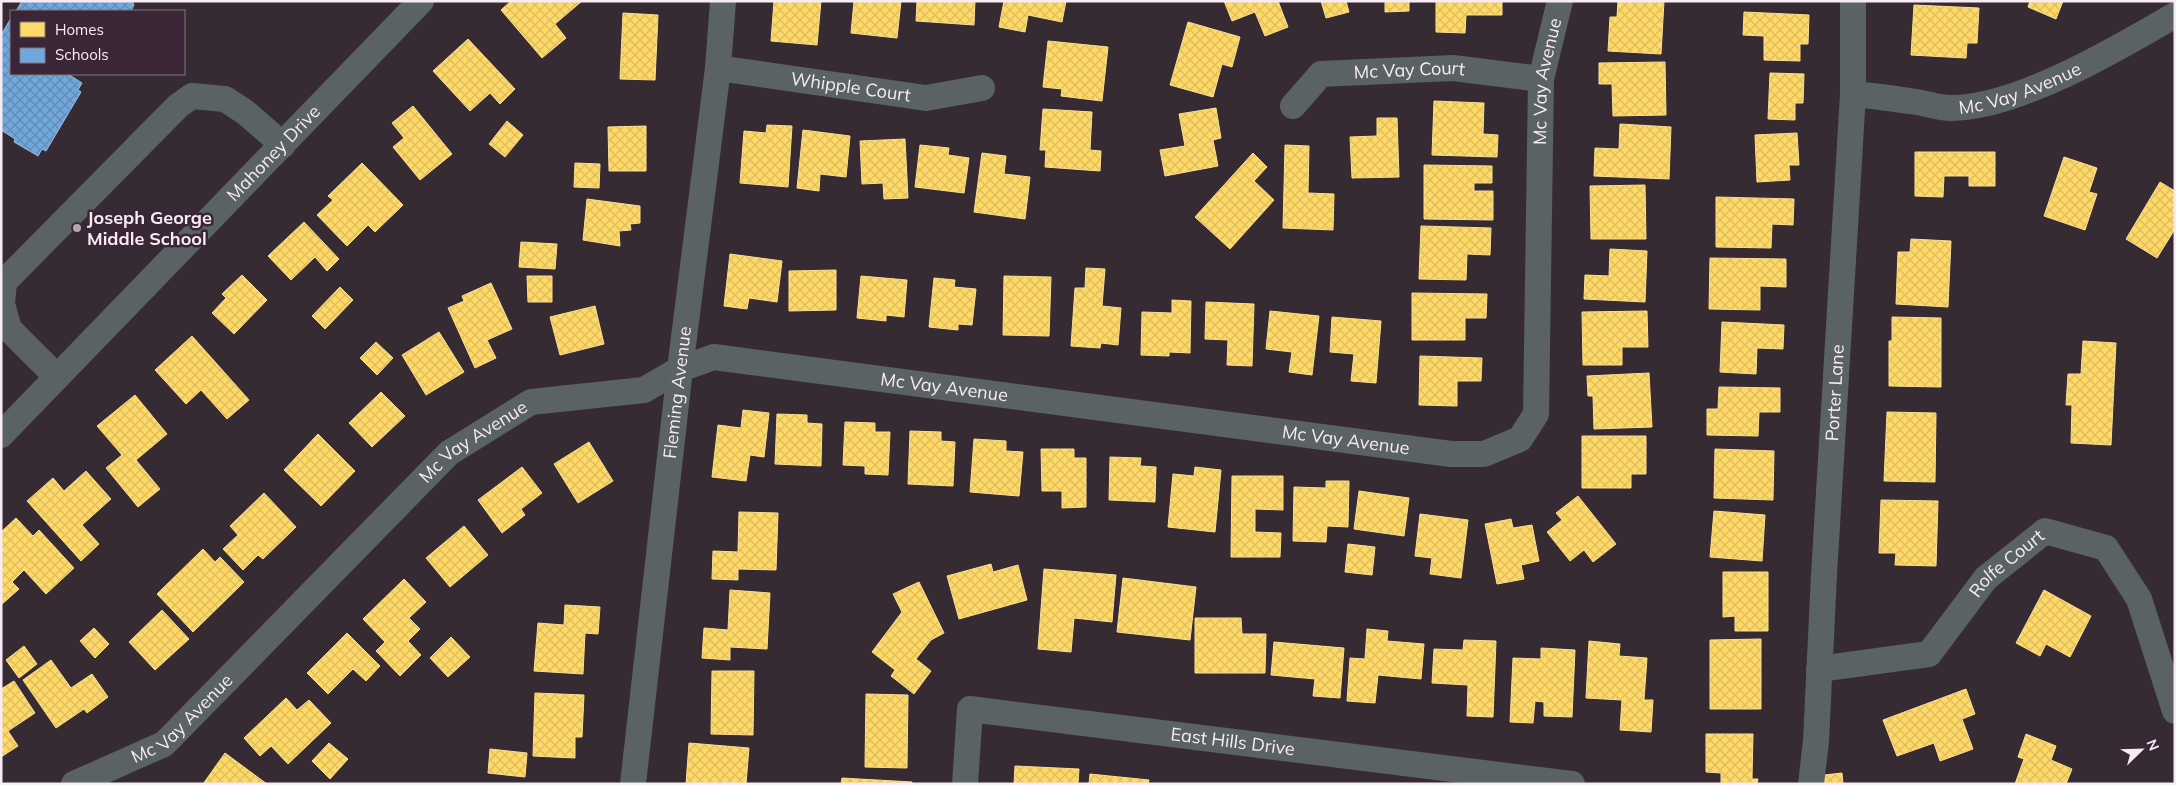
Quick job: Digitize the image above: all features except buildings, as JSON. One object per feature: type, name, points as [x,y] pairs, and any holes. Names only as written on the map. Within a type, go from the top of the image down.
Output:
[{"type":"street","name":"Mahoney Drive","points":[[1,435],[421,1]]},
{"type":"street","name":"Fleming Avenue","points":[[633,784],[680,368],[718,68],[723,1]]},
{"type":"street","name":"Mc Vay Avenue","points":[[74,784],[164,744],[449,453],[531,402],[644,390],[680,368],[714,357],[1451,454],[1484,454],[1520,439],[1536,414],[1541,79],[1560,1]]},
{"type":"street","name":"Porter Lane","points":[[1810,784],[1816,741],[1853,94],[1853,1]]},
{"type":"street","name":"Mc Vay Avenue","points":[[1853,94],[1880,96],[1950,108],[1989,104],[2088,63],[2163,14]]},
{"type":"street","name":"Whipple Court","points":[[718,68],[926,98],[982,88]]},
{"type":"street","name":"Mc Vay Court","points":[[1293,106],[1321,74],[1453,68],[1541,79]]},
{"type":"street","points":[[57,378],[9,329],[2,304],[4,282],[178,106],[192,96],[225,99],[245,112],[283,145]]},
{"type":"street","name":"Rolfe Court","points":[[1819,669],[1928,654],[1986,578],[2045,531],[2106,548],[2139,598],[2175,711]]},
{"type":"street","name":"East Hills Drive","points":[[965,784],[970,708],[1572,784]]},
{"type":"place","name":"Joseph George Middle School","points":[[77,228]]}]
